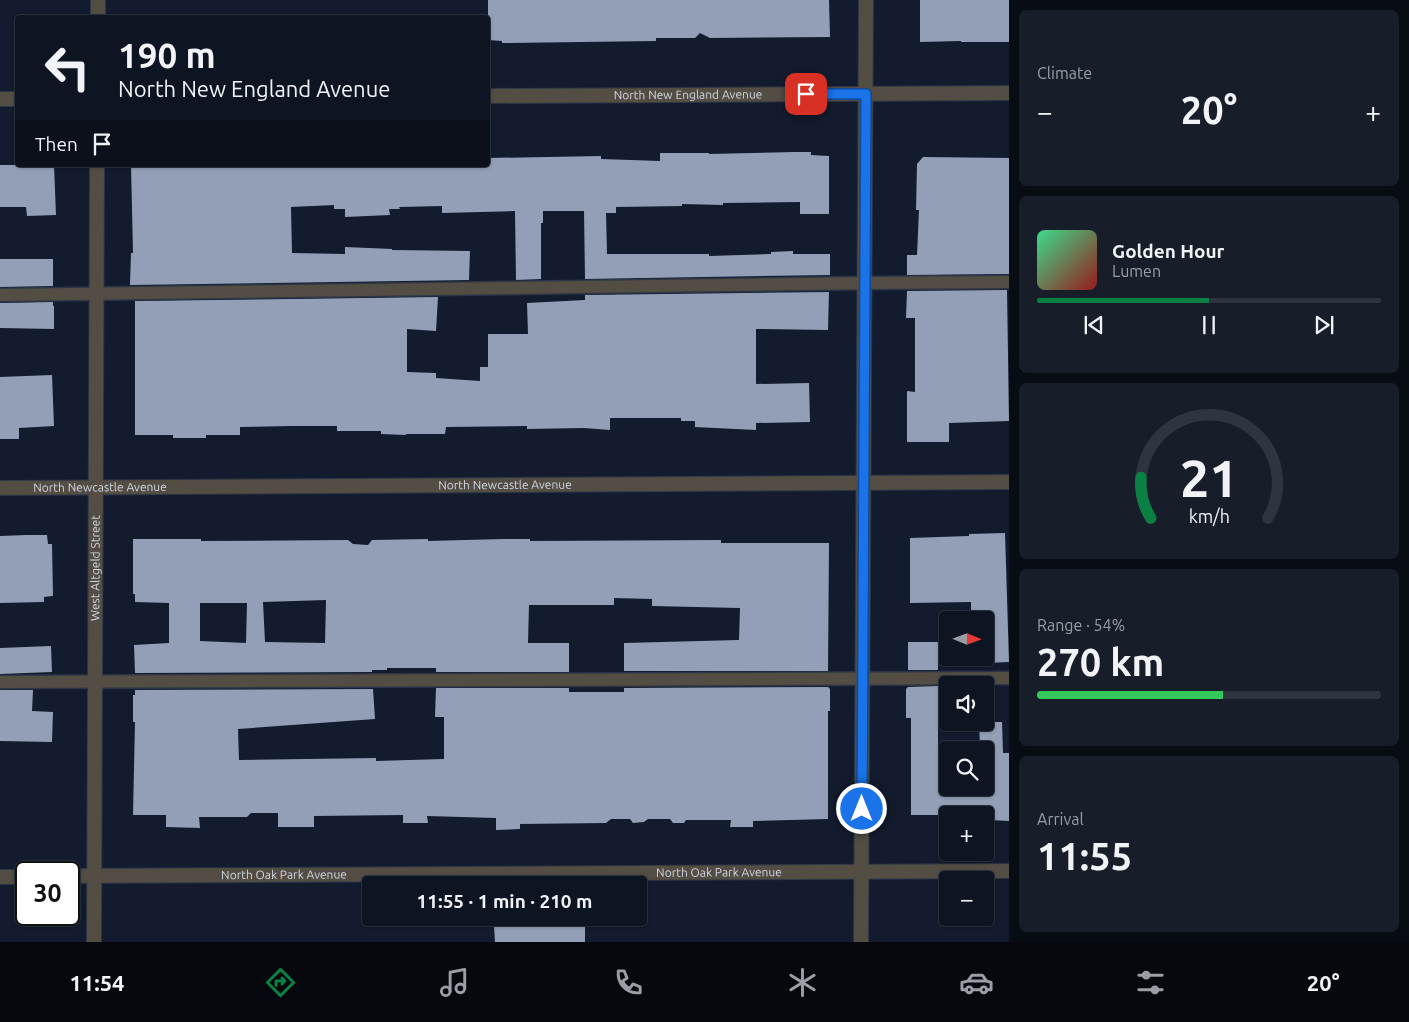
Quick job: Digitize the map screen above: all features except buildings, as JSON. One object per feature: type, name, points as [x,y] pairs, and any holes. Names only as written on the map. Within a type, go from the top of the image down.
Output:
[{"type":"street","points":[[98,0],[98,15]]},
{"type":"street","points":[[861,942],[866,0]]},
{"type":"street","name":"North New England Avenue","points":[[490,96],[1009,93]]},
{"type":"street","points":[[0,99],[15,99]]},
{"type":"street","name":"West Altgeld Street","points":[[94,942],[97,167]]},
{"type":"street","name":"North Newcastle Avenue","points":[[0,488],[1009,482]]},
{"type":"street","name":"North Oak Park Avenue","points":[[80,876],[1009,871]]},
{"type":"street","points":[[0,877],[15,877]]},
{"type":"lane","points":[[0,295],[865,282],[1009,282]]},
{"type":"lane","points":[[0,682],[1009,678]]},
{"type":"route","points":[[806,94],[866,94],[862,809]]}]
